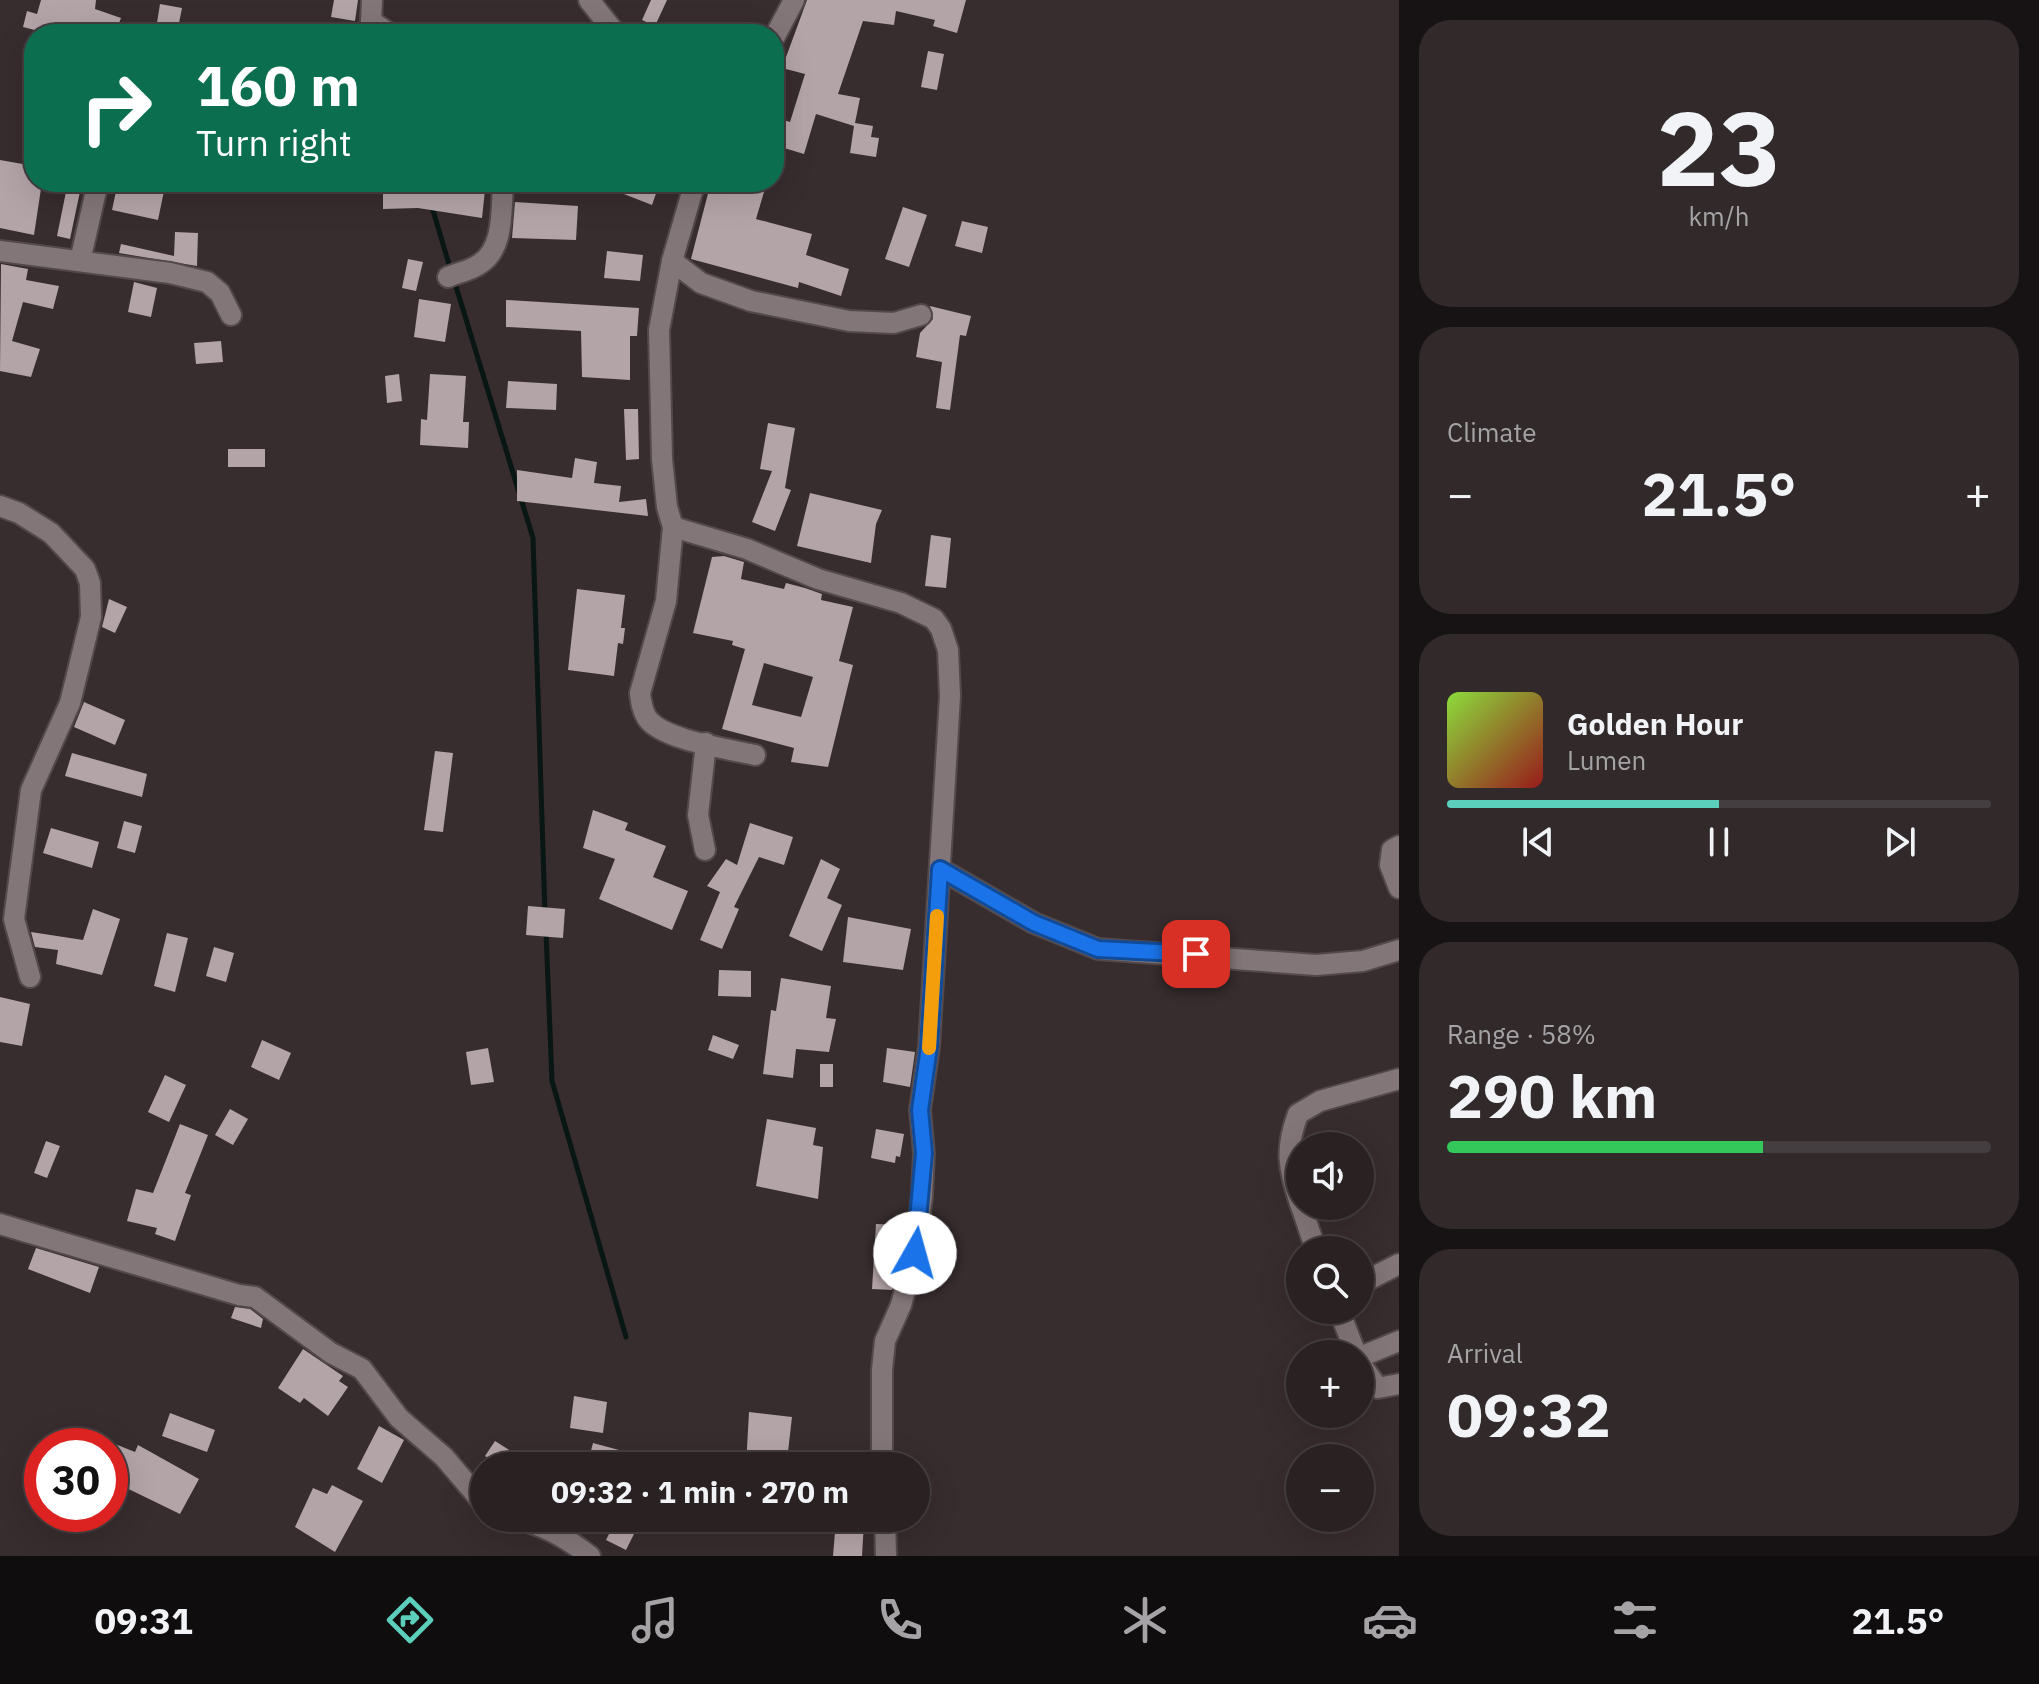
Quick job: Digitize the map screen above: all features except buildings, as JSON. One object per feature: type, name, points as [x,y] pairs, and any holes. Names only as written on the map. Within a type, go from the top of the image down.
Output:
[{"type":"street","points":[[372,0],[371,21],[375,24]]},
{"type":"street","points":[[589,0],[608,24]]},
{"type":"street","points":[[781,24],[794,0]]},
{"type":"street","points":[[80,261],[96,192]]},
{"type":"street","points":[[448,277],[478,266],[490,255],[499,234],[502,192]]},
{"type":"street","points":[[692,192],[672,261],[659,330],[662,459],[667,507],[673,527],[666,601],[640,693],[648,720],[662,731],[755,755]]},
{"type":"street","points":[[0,251],[207,282],[220,293],[231,315]]},
{"type":"street","points":[[672,261],[701,283],[751,301],[849,321],[894,323],[921,315]]},
{"type":"street","points":[[0,506],[19,513],[51,533],[85,569],[90,583],[91,617],[70,703],[31,790],[14,919],[30,977]]},
{"type":"street","points":[[673,527],[747,549],[818,579],[901,603],[934,619],[948,650],[950,696],[940,869],[929,1047],[920,1110],[924,1153],[922,1196],[915,1253],[901,1305],[885,1341],[882,1452]]},
{"type":"street","points":[[705,850],[698,815],[706,743]]},
{"type":"street","points":[[1399,846],[1392,850],[1390,865],[1399,888]]},
{"type":"street","points":[[940,869],[1034,923],[1098,949],[1316,965],[1363,961],[1399,950]]},
{"type":"street","points":[[1291,1132],[1298,1114],[1320,1101],[1399,1079]]},
{"type":"street","points":[[0,1224],[239,1295],[255,1297],[331,1353],[362,1369],[399,1418],[444,1457],[470,1488]]},
{"type":"street","points":[[1374,1277],[1399,1264]]},
{"type":"street","points":[[1374,1352],[1399,1341]]},
{"type":"street","points":[[1374,1382],[1378,1388],[1399,1384]]},
{"type":"street","points":[[556,1532],[590,1556]]},
{"type":"street","points":[[885,1532],[886,1556]]},
{"type":"waterway","points":[[432,207],[451,271]]},
{"type":"waterway","points":[[454,280],[533,538],[545,914]]},
{"type":"waterway","points":[[546,932],[552,1081],[626,1337]]},
{"type":"slow traffic","points":[[929,1048],[937,916]]},
{"type":"route","points":[[915,1253],[924,1153],[920,1110],[929,1047],[940,869],[1034,923],[1098,949],[1196,954]]}]
